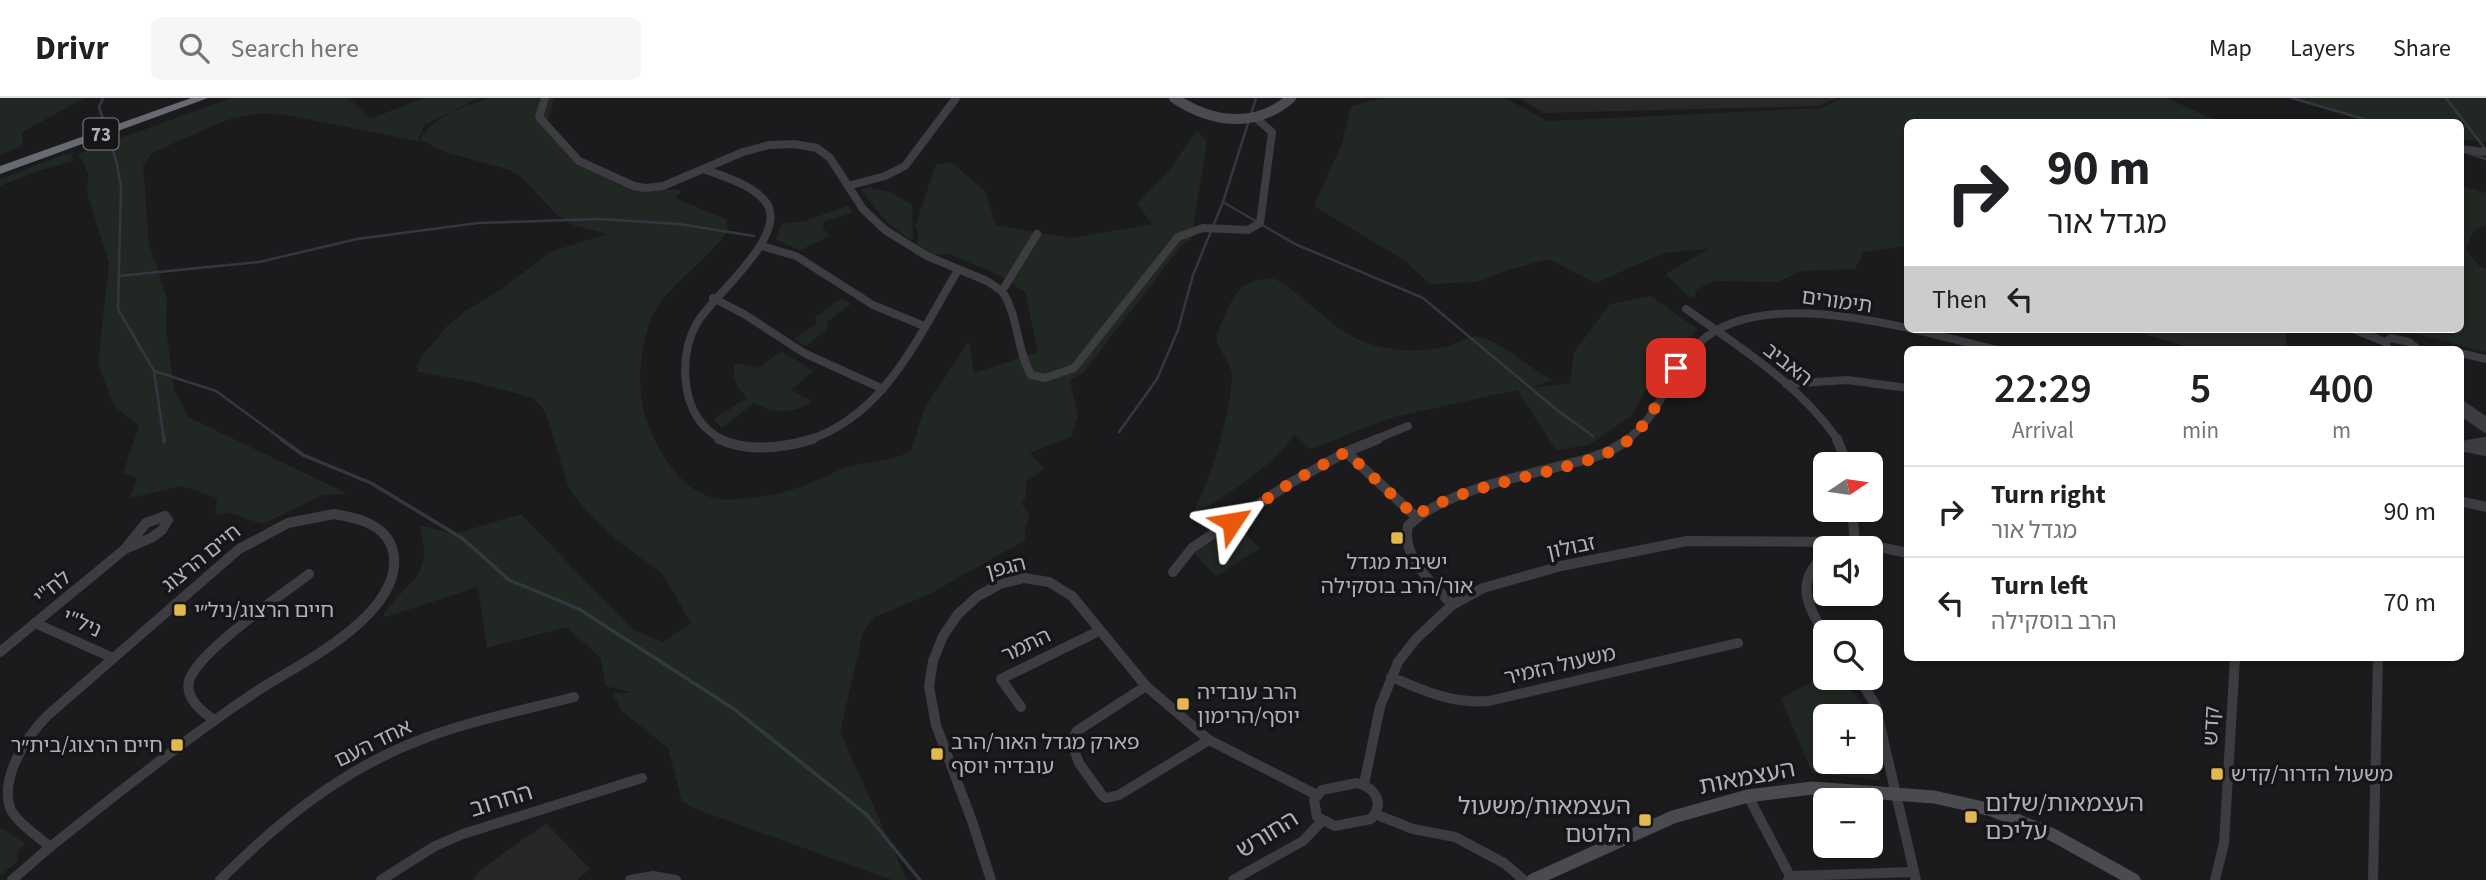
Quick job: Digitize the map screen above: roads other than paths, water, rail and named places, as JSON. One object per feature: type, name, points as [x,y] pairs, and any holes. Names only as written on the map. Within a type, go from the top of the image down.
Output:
[{"type":"highway","name":"73","points":[[0,170],[202,98]]},
{"type":"street","points":[[545,98],[539,117],[579,161],[634,186],[663,186],[755,148],[794,144],[824,152],[863,209],[885,230],[927,256],[987,281],[1002,291],[1014,311],[1024,365],[1031,375],[1045,378],[1074,368],[1178,237],[1203,228],[1248,230],[1261,223],[1272,132],[1257,119]]},
{"type":"street","points":[[848,186],[898,171],[917,155],[927,136],[956,98]]},
{"type":"street","points":[[1174,98],[1197,112],[1235,120],[1263,118],[1284,106],[1291,98]]},
{"type":"street","points":[[2464,149],[2486,152]]},
{"type":"street","points":[[704,169],[758,194],[772,212],[771,229],[762,246],[713,298],[692,330],[684,371],[686,387],[695,412],[710,433],[720,439],[743,446],[770,447],[821,437],[852,419],[883,390],[958,270]]},
{"type":"street","points":[[1002,291],[1037,234]]},
{"type":"street","points":[[762,246],[792,253],[881,311],[924,326]]},
{"type":"street","points":[[713,298],[736,307],[771,333],[822,364],[883,390]]},
{"type":"street","name":"האביב","points":[[1686,309],[1786,384],[1823,417],[1836,434],[1843,452]]},
{"type":"street","name":"תימורים","points":[[1714,330],[1744,319],[1787,312],[1853,319],[1904,330]]},
{"type":"street","points":[[1452,605],[1414,560],[1407,545],[1407,527],[1415,516],[1432,506],[1466,494],[1587,460],[1612,450],[1633,436],[1647,419],[1676,368],[1690,350],[1714,330]]},
{"type":"street","name":"תימורים","points":[[1918,333],[1978,346]]},
{"type":"street","points":[[2361,333],[2386,346],[2397,338],[2414,346]]},
{"type":"street","points":[[2464,354],[2486,359]]},
{"type":"street","points":[[1786,384],[1826,377],[1850,378],[1904,387]]},
{"type":"street","points":[[2464,406],[2486,421]]},
{"type":"street","points":[[2464,414],[2486,429]]},
{"type":"street","points":[[1173,572],[1192,548],[1292,482],[1346,452],[1408,426]]},
{"type":"street","points":[[2464,445],[2486,442]]},
{"type":"street","points":[[2464,447],[2486,451]]},
{"type":"street","points":[[1346,452],[1415,516]]},
{"type":"street","points":[[2464,502],[2486,507]]},
{"type":"street","name":"חיים הרצוג","points":[[12,880],[50,847],[214,720],[348,632],[374,608],[391,581],[394,568],[392,543],[384,532],[360,518],[334,514],[304,518],[272,530],[223,562],[33,729],[12,754],[3,774],[2,791],[8,805],[50,847]]},
{"type":"street","name":"זבולון","points":[[1364,784],[1380,707],[1398,662],[1416,639],[1452,605],[1483,588],[1561,566],[1686,541],[1813,542]]},
{"type":"street","name":"זבולון","points":[[1883,548],[1904,552]]},
{"type":"street","name":"לח\"י","points":[[0,652],[125,549]]},
{"type":"street","points":[[1813,564],[1806,578],[1805,593],[1817,620]]},
{"type":"street","points":[[214,720],[202,711],[191,697],[192,672],[209,653],[309,575]]},
{"type":"street","name":"הגפן","points":[[991,880],[929,703],[929,683],[940,640],[951,620],[981,593],[997,585],[1043,578],[1058,584],[1072,596],[1146,686],[1209,740],[1317,795]]},
{"type":"street","name":"ניל\"י","points":[[35,623],[113,658]]},
{"type":"street","name":"התמר","points":[[1021,707],[1001,678],[1099,631]]},
{"type":"street","name":"משעול הזמיר","points":[[1391,677],[1429,693],[1464,703],[1489,701],[1738,643]]},
{"type":"street","name":"קדש","points":[[2215,880],[2224,844],[2235,661]]},
{"type":"street","points":[[2372,880],[2378,661]]},
{"type":"street","points":[[1146,686],[1077,732],[1071,739],[1072,750],[1098,794],[1106,798],[1119,795],[1209,740]]},
{"type":"street","points":[[1748,796],[1789,878],[1915,876],[1875,704],[1866,690]]},
{"type":"street","name":"אחד העם","points":[[219,880],[261,839],[303,804],[371,762],[445,731],[574,697]]},
{"type":"street","name":"החרוב","points":[[381,880],[435,846],[463,834],[642,778]]},
{"type":"street","points":[[1364,784],[1378,797],[1375,814],[1365,821],[1335,826],[1322,821],[1313,806],[1322,790],[1364,784]]},
{"type":"street","name":"העצמאות","points":[[1533,880],[1664,821],[1712,804],[1748,796],[1813,788],[1895,792],[1934,797],[1992,810],[2053,835],[2134,880]]},
{"type":"street","points":[[1375,814],[1413,829],[1455,837],[1504,863],[1524,880]]},
{"type":"street","name":"החורש","points":[[1233,880],[1314,834],[1322,821]]},
{"type":"street","points":[[630,880],[642,876],[669,877],[676,880]]},
{"type":"waterway","points":[[103,98],[99,107],[116,160],[121,187],[118,309],[154,371]]},
{"type":"waterway","points":[[1223,202],[1256,98]]},
{"type":"waterway","points":[[2292,98],[2364,119]]},
{"type":"waterway","points":[[2446,98],[2462,119]]},
{"type":"waterway","points":[[2464,121],[2486,150]]},
{"type":"waterway","points":[[2468,153],[2486,159]]},
{"type":"waterway","points":[[1119,432],[1157,379],[1178,330],[1193,275],[1223,202]]},
{"type":"waterway","points":[[1223,202],[1295,244],[1423,298],[1557,410],[1593,436]]},
{"type":"waterway","points":[[119,276],[259,262],[357,239],[478,223],[600,219],[679,224],[754,236]]},
{"type":"waterway","points":[[154,371],[216,391],[283,440]]},
{"type":"waterway","points":[[154,371],[164,440]]},
{"type":"waterway","points":[[281,439],[303,455],[371,483],[462,538],[509,580],[579,609],[734,709],[867,815],[920,880]]},
{"type":"place","name":"ישיבת מגדל אור/הרב בוסקילה","points":[[1397,538]]},
{"type":"place","name":"חיים הרצוג/ניל״י","points":[[180,610]]},
{"type":"place","name":"הרב עובדיה יוסף/הרימון","points":[[1183,704]]},
{"type":"place","name":"חיים הרצוג/בית״ר","points":[[177,745]]},
{"type":"place","name":"פארק מגדל האור/הרב עובדיה יוסף","points":[[937,754]]},
{"type":"place","name":"משעול הדרור/קדש","points":[[2217,774]]},
{"type":"place","name":"העצמאות/שלום עליכם","points":[[1971,817]]},
{"type":"place","name":"העצמאות/משעול הלוטם","points":[[1645,820]]}]
